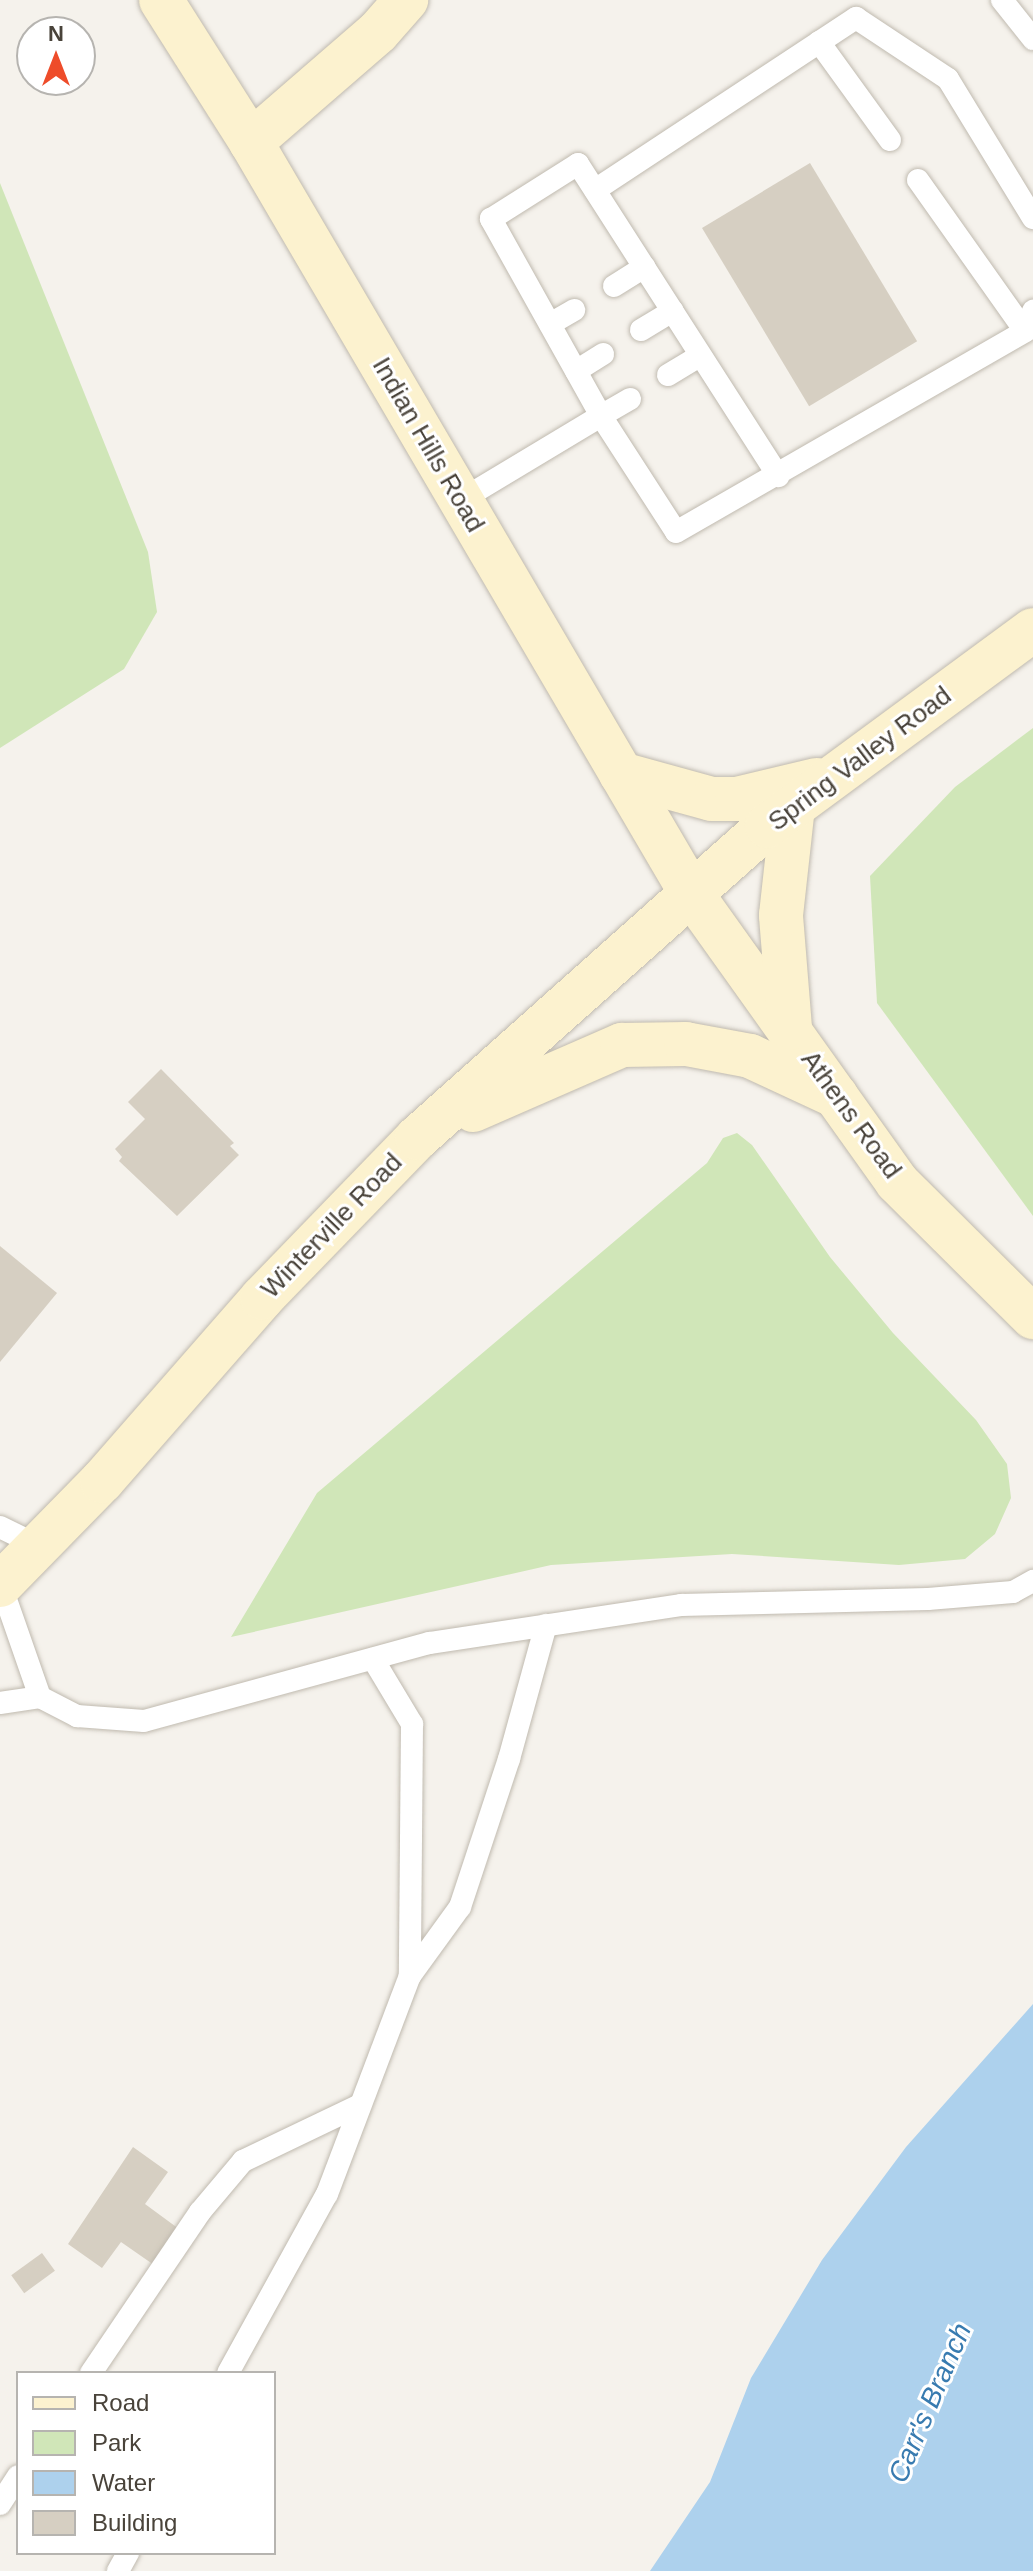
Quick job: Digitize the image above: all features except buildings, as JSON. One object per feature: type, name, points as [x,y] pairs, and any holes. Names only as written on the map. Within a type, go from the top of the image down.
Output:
[{"type":"street","name":"Indian Hills Road","points":[[161,0],[251,142],[691,893]]},
{"type":"street","points":[[251,142],[378,32],[406,0]]},
{"type":"street","name":"Spring Valley Road","points":[[691,893],[793,807],[1033,630]]},
{"type":"street","points":[[621,774],[712,799],[737,799],[835,776]]},
{"type":"street","points":[[790,1030],[780,955],[793,807]]},
{"type":"street","name":"Athens Road","points":[[691,893],[897,1182],[1033,1317]]},
{"type":"street","name":"Winterville Road","points":[[0,1585],[39,1546],[262,1298],[417,1138],[691,893]]},
{"type":"street","points":[[417,1138],[507,1092],[622,1045],[686,1044],[750,1056],[839,1098]]},
{"type":"lane","points":[[1002,0],[1033,39]]},
{"type":"lane","points":[[595,190],[856,18],[948,79],[1033,218]]},
{"type":"lane","points":[[819,42],[890,140]]},
{"type":"lane","points":[[778,476],[578,164],[491,219],[601,416],[676,532],[778,476],[1029,321],[918,180]]},
{"type":"lane","points":[[614,286],[644,267]]},
{"type":"lane","points":[[550,324],[574,310]]},
{"type":"lane","points":[[641,330],[673,311]]},
{"type":"lane","points":[[576,371],[603,354]]},
{"type":"lane","points":[[668,375],[700,356]]},
{"type":"lane","points":[[461,500],[630,399]]},
{"type":"lane","points":[[0,1527],[39,1546]]},
{"type":"lane","points":[[0,1703],[40,1697],[77,1716],[144,1721],[430,1643],[681,1605],[1013,1592],[1033,1581]]},
{"type":"lane","points":[[0,1585],[40,1697]]},
{"type":"lane","points":[[229,2371],[327,2194],[410,1976],[460,1907],[509,1759],[546,1625]]},
{"type":"lane","points":[[373,1659],[412,1724],[410,1976]]},
{"type":"lane","points":[[92,2371],[200,2212],[243,2161],[358,2106]]},
{"type":"lane","points":[[0,2504],[16,2479]]},
{"type":"green space","points":[[0,183],[148,552],[157,612],[124,669],[0,748]]},
{"type":"green space","points":[[1033,728],[1033,1216],[877,1003],[870,876],[955,787]]},
{"type":"green space","points":[[737,1133],[752,1145],[830,1257],[893,1333],[976,1420],[1007,1464],[1011,1498],[995,1534],[965,1559],[899,1565],[732,1554],[551,1565],[231,1637],[317,1493],[707,1163],[723,1138]]},
{"type":"water","name":"Carr's Branch","points":[[1033,2004],[1033,2571],[650,2571],[710,2482],[751,2378],[822,2260],[906,2147]]}]
